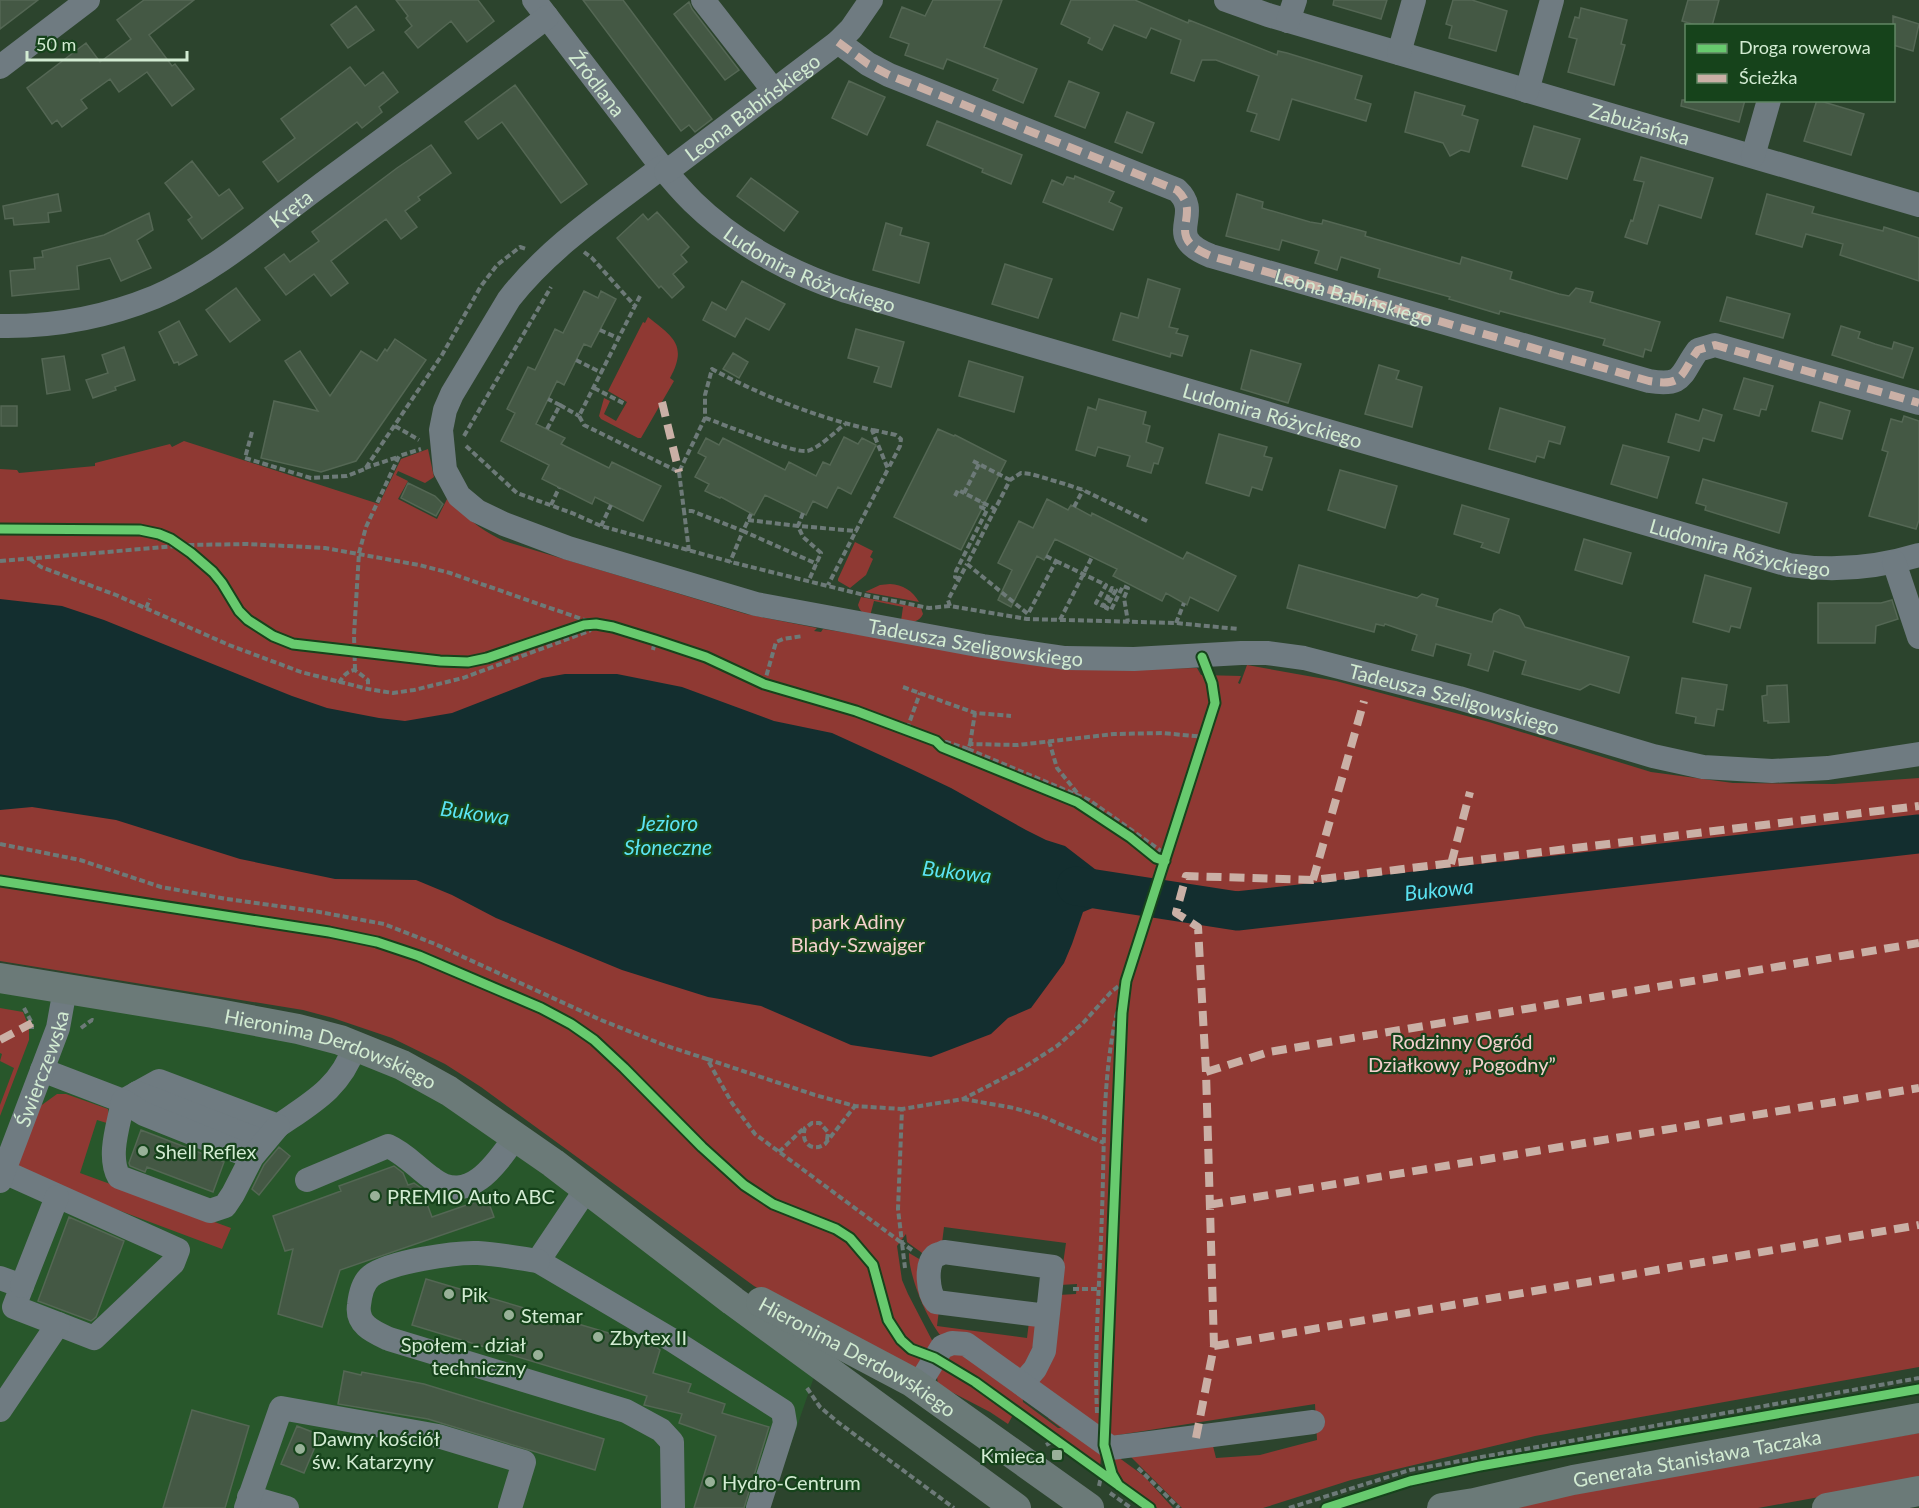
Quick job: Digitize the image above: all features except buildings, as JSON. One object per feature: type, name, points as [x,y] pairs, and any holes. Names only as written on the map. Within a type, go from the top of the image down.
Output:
[{"type":"main road","name":"Hieronima Derdowskiego","points":[[0,978],[298,1029],[380,1055],[423,1076],[449,1090],[516,1136],[622,1214],[741,1307],[1016,1508]]},
{"type":"main road","name":"Hieronima Derdowskiego","points":[[622,1214],[678,1252],[766,1305],[894,1371],[1094,1497]]},
{"type":"main road","name":"Generała Stanisława Taczaka","points":[[1442,1508],[1465,1505],[1573,1480],[1919,1418]]},
{"type":"main road","points":[[1827,1508],[1919,1491]]},
{"type":"street","points":[[0,67],[88,0]]},
{"type":"street","points":[[703,0],[774,90]]},
{"type":"street","name":"Leona Babińskiego","points":[[664,170],[838,42],[871,0]]},
{"type":"street","name":"Zabużańska","points":[[1227,0],[1292,10],[1399,53],[1919,205]]},
{"type":"street","points":[[1399,53],[1414,0]]},
{"type":"street","points":[[1527,91],[1552,0]]},
{"type":"street","name":"Źródlana","points":[[541,9],[664,170]]},
{"type":"street","name":"Kręta","points":[[0,326],[36,325],[82,319],[125,309],[179,285],[245,241],[541,9]]},
{"type":"street","name":"Leona Babińskiego","points":[[838,42],[868,64],[889,75],[1177,190],[1186,202],[1188,212],[1184,236],[1194,248],[1211,256],[1649,381],[1664,383],[1676,380],[1683,376],[1698,350],[1715,345],[1919,403]]},
{"type":"street","points":[[1753,156],[1768,102]]},
{"type":"street","name":"Tadeusza Szeligowskiego","points":[[664,170],[565,242],[538,265],[514,292],[452,394],[445,410],[441,430],[445,470],[459,496],[477,511],[490,518],[568,548],[771,608],[983,646],[1065,658],[1134,659],[1241,653],[1304,658],[1459,698],[1653,756],[1704,766],[1772,771],[1828,768],[1919,754]]},
{"type":"street","name":"Ludomira Różyckiego","points":[[664,170],[699,207],[746,244],[782,265],[846,291],[1789,566],[1833,570],[1866,567],[1919,555]]},
{"type":"street","points":[[1894,562],[1919,637]]},
{"type":"street","name":"Świerczewska","points":[[1,1174],[58,1028],[65,989]]},
{"type":"street","points":[[264,1142],[159,1081],[130,1097],[113,1155],[114,1168],[119,1177],[210,1211],[225,1206],[264,1142],[326,1093],[348,1064],[355,1046]]},
{"type":"street","points":[[42,1070],[130,1097],[144,1114],[264,1142]]},
{"type":"street","points":[[307,1180],[388,1146],[402,1152],[434,1180],[450,1187],[465,1188],[482,1177],[516,1136]]},
{"type":"street","points":[[1,1174],[57,1197],[178,1250],[173,1263],[94,1338],[14,1307],[11,1282],[57,1197]]},
{"type":"street","points":[[538,1261],[587,1188]]},
{"type":"street","points":[[1022,1384],[1035,1369],[1044,1351],[1053,1267],[944,1252],[935,1256],[931,1264],[928,1288],[936,1302],[1047,1316]]},
{"type":"street","points":[[673,1508],[672,1442],[661,1430],[626,1411],[389,1340],[367,1329],[358,1313],[360,1295],[369,1277],[385,1268],[427,1258],[477,1253],[538,1261],[672,1340],[783,1411],[785,1423],[758,1508]]},
{"type":"street","points":[[0,1410],[58,1324]]},
{"type":"street","points":[[918,1386],[942,1347],[952,1343],[966,1344],[1108,1447],[1313,1422]]},
{"type":"street","points":[[286,1508],[247,1503],[281,1408],[438,1436],[524,1462],[510,1508]]},
{"type":"path","points":[[590,243],[581,250],[592,258],[635,306]]},
{"type":"path","points":[[365,469],[442,355],[481,286],[497,265],[520,247],[534,253]]},
{"type":"path","points":[[252,432],[244,458],[311,478],[347,476],[399,456],[444,444],[553,283]]},
{"type":"path","points":[[579,416],[640,296]]},
{"type":"path","points":[[600,330],[620,339]]},
{"type":"path","points":[[576,360],[602,373]]},
{"type":"path","points":[[689,551],[679,472],[705,418],[705,395],[712,369],[748,388],[793,406],[845,423],[896,435],[901,439],[900,446],[828,585]]},
{"type":"path","points":[[594,388],[625,404]]},
{"type":"path","points":[[548,399],[579,416],[584,425],[679,472]]},
{"type":"path","points":[[548,429],[560,405]]},
{"type":"path","points":[[705,418],[781,446],[806,451],[814,448],[845,423]]},
{"type":"path","points":[[395,426],[444,444]]},
{"type":"path","points":[[873,430],[888,469]]},
{"type":"path","points":[[356,670],[360,650],[359,553],[366,527],[399,456]]},
{"type":"path","points":[[973,461],[1010,480]]},
{"type":"path","points":[[964,493],[979,464]]},
{"type":"path","points":[[950,606],[948,600],[1010,480],[1021,473],[1083,490],[1149,522]]},
{"type":"path","points":[[551,505],[560,488]]},
{"type":"path","points":[[955,496],[958,490],[995,509]]},
{"type":"path","points":[[1074,507],[1083,490]]},
{"type":"path","points":[[959,579],[955,577],[956,571],[987,510],[981,507],[983,502]]},
{"type":"path","points":[[601,526],[611,505]]},
{"type":"path","points":[[684,512],[693,511],[817,564]]},
{"type":"path","points":[[803,513],[798,526],[803,537],[821,553],[809,580]]},
{"type":"path","points":[[730,562],[752,514]]},
{"type":"path","points":[[748,520],[856,531]]},
{"type":"path","points":[[165,536],[191,554]]},
{"type":"path","points":[[0,561],[180,545],[288,545],[359,553],[450,573],[596,624]]},
{"type":"path","points":[[1046,556],[1106,585],[1096,603],[1103,606],[1112,588],[1116,590],[1106,608],[1111,610],[1123,586],[1129,587],[1124,598],[1128,622]]},
{"type":"path","points":[[1060,620],[1092,557]]},
{"type":"path","points":[[30,559],[41,567],[90,584],[229,645],[301,672],[339,683],[393,693],[463,678],[589,631],[596,624]]},
{"type":"path","points":[[967,564],[1028,616],[1056,561]]},
{"type":"path","points":[[146,608],[150,599]]},
{"type":"path","points":[[1176,623],[1184,603]]},
{"type":"path","points":[[496,655],[596,624]]},
{"type":"path","points":[[653,650],[655,640]]},
{"type":"path","points":[[764,684],[775,646]]},
{"type":"path","points":[[344,649],[360,650]]},
{"type":"path","points":[[339,683],[350,670],[356,670],[368,681],[368,689]]},
{"type":"path","points":[[903,687],[964,707],[975,714],[1003,712],[1011,716]]},
{"type":"path","points":[[907,729],[920,693]]},
{"type":"path","points":[[969,747],[975,714]]},
{"type":"path","points":[[969,747],[1018,746],[1124,734],[1162,733],[1205,737]]},
{"type":"path","points":[[936,741],[969,747],[1078,794],[1102,808],[1166,857]]},
{"type":"path","points":[[936,741],[942,747],[1077,802],[1130,837],[1156,858],[1166,857]]},
{"type":"path","points":[[1049,741],[1054,762],[1078,794]]},
{"type":"path","points":[[1063,775],[1069,771]]},
{"type":"path","points":[[0,844],[80,860],[161,887],[384,924],[435,944],[664,1045],[855,1107],[902,1109],[963,1099],[1023,1068],[1057,1046],[1083,1023],[1111,992],[1126,981]]},
{"type":"path","points":[[1119,1063],[1126,981]]},
{"type":"path","points":[[1126,981],[1116,1011],[1109,1049],[1104,1143],[1097,1413],[1108,1447],[1137,1467],[1179,1508]]},
{"type":"path","points":[[16,1007],[24,1008],[32,1023]]},
{"type":"path","points":[[707,1059],[755,1134],[902,1243]]},
{"type":"path","points":[[963,1099],[1014,1108],[1041,1116],[1104,1143]]},
{"type":"path","points":[[805,1128],[803,1136],[809,1146],[822,1146],[855,1107]]},
{"type":"path","points":[[902,1109],[898,1209],[906,1278]]},
{"type":"path","points":[[778,1152],[812,1123],[820,1123],[828,1132],[827,1140]]},
{"type":"path","points":[[1094,1497],[1109,1476],[1107,1374]]},
{"type":"path","points":[[1289,1508],[1410,1470],[1919,1378]]},
{"type":"path","points":[[806,1388],[820,1407],[839,1423],[954,1508]]},
{"type":"path","points":[[1047,1433],[1065,1446]]},
{"type":"path","points":[[1433,1476],[1624,1442]]},
{"type":"path","points":[[1091,1466],[1109,1476]]},
{"type":"path","points":[[1354,1498],[1401,1484]]},
{"type":"shaded area","points":[[0,987],[325,1045],[424,1088],[816,1371],[769,1508],[0,1508]]},
{"type":"green space","points":[[648,317],[671,336],[678,349],[678,357],[670,378],[674,381],[641,438],[638,438],[599,416],[604,398],[610,401],[604,414],[616,421],[627,402],[608,391],[643,322],[645,323]]},
{"type":"green space","points":[[184,441],[379,504],[401,459],[428,449],[434,477],[425,483],[398,471],[396,475],[408,481],[398,499],[437,519],[447,499],[474,523],[504,541],[746,614],[817,628],[814,631],[821,632],[823,629],[1149,669],[1197,668],[1201,675],[1241,676],[1238,683],[1240,684],[1247,665],[1336,681],[1489,722],[1651,772],[1733,783],[1834,784],[1919,778],[1919,1367],[1535,1436],[1351,1480],[1263,1508],[1182,1508],[1127,1453],[1213,1446],[1216,1458],[1260,1455],[1317,1440],[1315,1404],[1118,1435],[1118,1457],[1144,1476],[1173,1508],[1157,1508],[1123,1484],[1112,1463],[1101,1456],[1100,1468],[978,1380],[943,1358],[956,1350],[1022,1391],[1023,1402],[1061,1428],[1048,1418],[1059,1405],[1038,1382],[1058,1295],[1076,1294],[1077,1284],[1060,1285],[1066,1243],[944,1227],[942,1243],[929,1258],[907,1242],[906,1234],[897,1246],[902,1280],[935,1346],[930,1352],[916,1346],[898,1330],[888,1310],[879,1271],[874,1277],[883,1316],[888,1327],[903,1345],[928,1359],[917,1367],[910,1368],[754,1286],[481,1087],[445,1064],[392,1038],[303,1010],[0,961],[0,469],[17,470],[19,473],[95,466],[95,463],[170,444],[172,447]]},
{"type":"green space","points":[[855,542],[873,551],[870,557],[873,559],[866,575],[850,588],[838,579]]},
{"type":"green space","points":[[890,584],[907,589],[919,602],[865,592],[880,585]]},
{"type":"green space","points":[[861,597],[921,608],[923,614],[916,621],[901,621],[903,607],[874,601],[870,616],[862,612],[858,605]]},
{"type":"green space","points":[[0,1008],[23,1012],[29,1027],[29,1040],[0,1116],[0,1105],[14,1068],[0,1061],[2,1054],[0,1053]]},
{"type":"green space","points":[[57,1094],[66,1094],[108,1109],[110,1124],[97,1120],[80,1173],[231,1228],[222,1249],[14,1171],[39,1107]]},
{"type":"green space","points":[[909,1253],[926,1263],[939,1310],[937,1326],[1027,1338],[1029,1322],[1038,1327],[1026,1372],[944,1339],[920,1298],[912,1273]]},
{"type":"green space","points":[[939,1365],[974,1385],[1014,1413],[1008,1424],[938,1385]]},
{"type":"green space","points":[[1919,1433],[1919,1479],[1758,1508],[1516,1508],[1613,1484]]},
{"type":"water","name":"Jezioro Słoneczne","points":[[0,599],[62,606],[104,620],[292,696],[327,708],[379,718],[405,721],[452,713],[542,678],[565,674],[617,674],[682,687],[774,721],[832,733],[911,769],[951,788],[1046,840],[1065,846],[1100,873],[1106,884],[1128,891],[1129,898],[1126,902],[1112,900],[1083,912],[1064,963],[1031,1008],[1008,1018],[991,1034],[931,1057],[851,1045],[761,1006],[708,997],[622,970],[496,918],[452,895],[416,880],[335,879],[240,859],[116,820],[32,807],[0,810]]},
{"type":"waterway","name":"Bukowa","points":[[1076,886],[1237,911],[1919,834]]},
{"type":"marked path","points":[[838,42],[868,64],[889,75],[1177,190],[1187,208],[1185,233],[1188,241],[1211,256],[1649,381],[1676,380],[1698,350],[1715,345],[1919,403]]},
{"type":"marked path","points":[[662,402],[679,472]]},
{"type":"marked path","points":[[1313,880],[1364,701]]},
{"type":"marked path","points":[[1451,864],[1470,792]]},
{"type":"marked path","points":[[1196,1438],[1214,1346],[1206,1072],[1198,927],[1176,913],[1186,876],[1313,880],[1919,806]]},
{"type":"marked path","points":[[1206,1072],[1269,1052],[1919,943]]},
{"type":"marked path","points":[[0,1040],[32,1023]]},
{"type":"marked path","points":[[1208,1205],[1919,1088]]},
{"type":"marked path","points":[[1214,1346],[1919,1225]]},
{"type":"cycle path","points":[[0,529],[140,530],[159,534],[171,539],[191,553],[213,572],[239,611],[248,620],[273,636],[293,644],[440,661],[468,662],[487,658],[584,625],[596,624],[613,627],[706,657],[764,684],[856,711],[936,741],[942,747],[1077,802],[1130,837],[1156,858],[1165,861]]},
{"type":"cycle path","points":[[1119,1486],[1112,1474],[1104,1445],[1122,1013],[1126,981],[1215,703],[1212,683],[1202,657]]},
{"type":"cycle path","points":[[0,881],[329,932],[377,942],[419,956],[541,1008],[571,1024],[594,1040],[702,1147],[744,1185],[773,1204],[836,1229],[850,1238],[873,1265],[888,1320],[901,1340],[911,1349],[935,1358],[975,1382],[1150,1508]]},
{"type":"cycle path","points":[[1326,1508],[1410,1481],[1480,1466],[1919,1389]]},
{"type":"place","name":"Shell Reflex","points":[[143,1151]]},
{"type":"place","name":"PREMIO Auto ABC","points":[[375,1196]]},
{"type":"place","name":"Pik","points":[[449,1294]]},
{"type":"place","name":"Stemar","points":[[509,1315]]},
{"type":"place","name":"Zbytex II","points":[[598,1337]]},
{"type":"place","name":"Społem - dział techniczny","points":[[538,1355]]},
{"type":"place","name":"Dawny kościół św. Katarzyny","points":[[300,1449]]},
{"type":"place","name":"Kmieca","points":[[1057,1455]]},
{"type":"place","name":"Hydro-Centrum","points":[[710,1482]]},
{"type":"park label","name":"park Adiny Blady-Szwajger","points":[[858,932]]},
{"type":"park label","name":"Rodzinny Ogród Działkowy „Pogodny”","points":[[1462,1052]]}]
